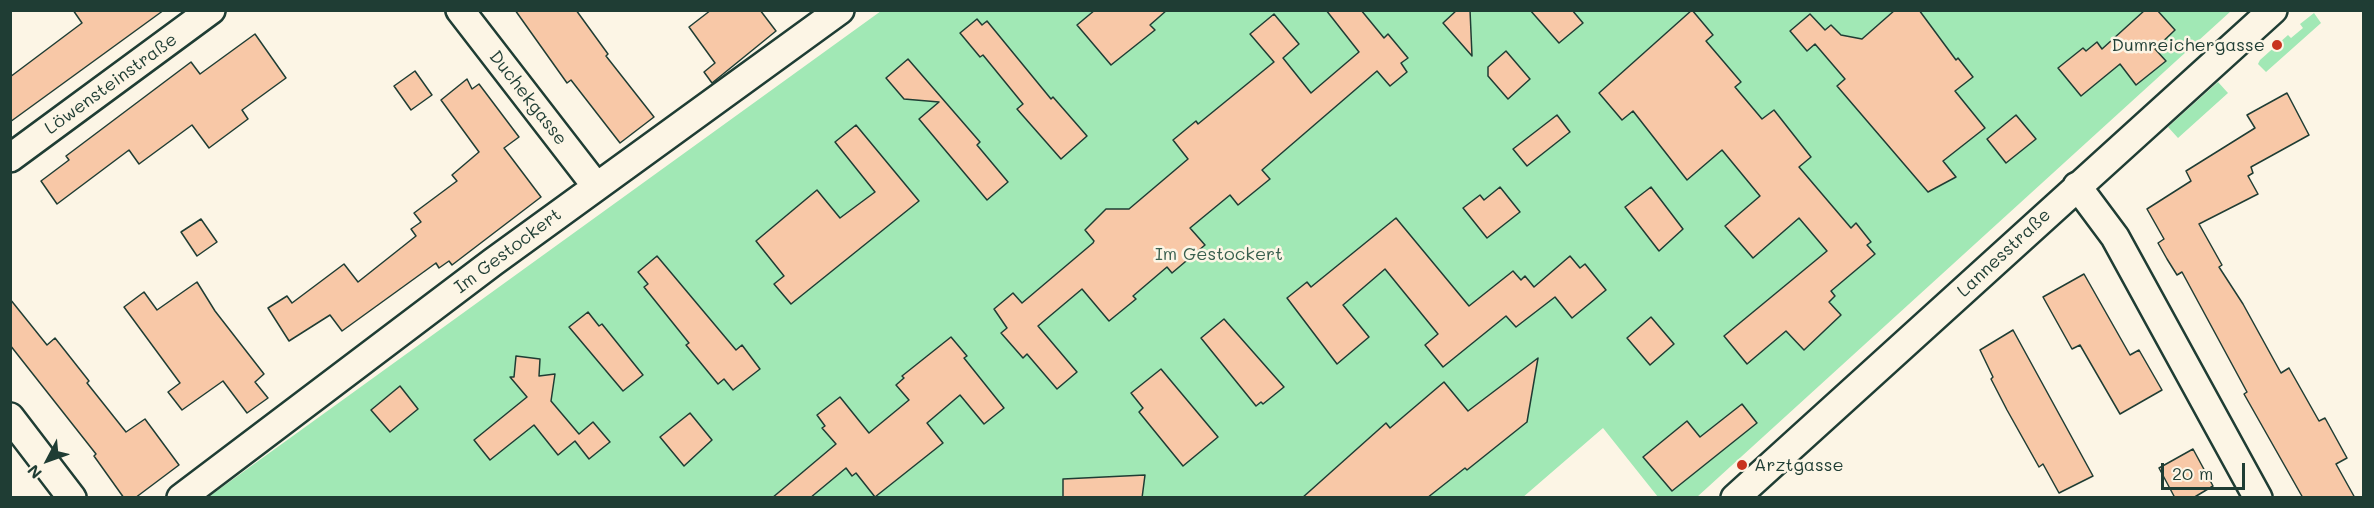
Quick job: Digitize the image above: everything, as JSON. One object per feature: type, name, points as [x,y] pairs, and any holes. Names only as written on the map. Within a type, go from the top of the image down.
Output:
[{"type":"street","name":"Löwensteinstraße","points":[[10,158],[211,10]]},
{"type":"street","name":"Duchekgasse","points":[[460,10],[596,186]]},
{"type":"street","name":"Im Gestockert","points":[[181,498],[596,186],[840,10]]},
{"type":"street","name":"Lannesstraße","points":[[1736,498],[2273,10]]},
{"type":"street","points":[[2077,186],[2115,237],[2258,498]]},
{"type":"street","points":[[10,417],[72,498]]},
{"type":"green space","name":"Im Gestockert","points":[[881,11],[2231,11],[1697,497],[1658,497],[1603,428],[1522,498],[207,498]]},
{"type":"green space","points":[[2314,13],[2321,23],[2266,72],[2258,64],[2260,60],[2288,35],[2291,38],[2303,28],[2300,24]]},
{"type":"green space","points":[[2218,82],[2228,93],[2178,138],[2168,127]]},
{"type":"building","points":[[73,10],[164,10],[10,122],[10,77],[82,23]]},
{"type":"building","points":[[515,10],[576,10],[608,54],[606,56],[654,117],[620,143],[571,80],[567,83]]},
{"type":"building","points":[[711,10],[760,10],[776,31],[712,83],[704,72],[715,63],[689,27]]},
{"type":"building","points":[[1095,10],[1167,10],[1150,25],[1155,30],[1111,65],[1077,25]]},
{"type":"building","points":[[1326,10],[1361,10],[1384,38],[1388,34],[1408,58],[1401,63],[1407,72],[1390,86],[1377,71],[1262,170],[1270,179],[1238,205],[1230,195],[1190,228],[1205,245],[1172,273],[1167,267],[1133,296],[1136,299],[1109,321],[1082,289],[1038,326],[1077,372],[1057,389],[1027,354],[1023,358],[1001,333],[1007,328],[994,309],[1013,293],[1022,303],[1093,243],[1094,241],[1085,230],[1106,209],[1129,209],[1188,159],[1173,140],[1196,121],[1198,124],[1274,62],[1250,34],[1274,14],[1299,44],[1283,58],[1311,93],[1359,52]]},
{"type":"building","points":[[1457,10],[1470,10],[1472,56],[1443,23]]},
{"type":"building","points":[[1530,10],[1572,10],[1583,23],[1559,43]]},
{"type":"building","points":[[1692,10],[1713,35],[1706,41],[1741,82],[1735,87],[1762,119],[1774,110],[1811,157],[1799,167],[1851,228],[1856,223],[1871,242],[1867,245],[1875,254],[1831,291],[1835,296],[1829,302],[1841,315],[1804,350],[1786,331],[1747,364],[1724,336],[1827,251],[1799,218],[1753,258],[1725,226],[1760,196],[1722,150],[1687,180],[1633,111],[1622,120],[1599,93]]},
{"type":"building","points":[[1895,10],[1919,10],[1956,60],[1958,58],[1973,77],[1955,91],[1985,128],[1943,161],[1956,177],[1928,192],[1837,86],[1845,79],[1815,44],[1807,51],[1790,31],[1810,14],[1825,30],[1831,25],[1841,35],[1862,39]]},
{"type":"building","points":[[2145,10],[2157,10],[2175,30],[2155,49],[2166,61],[2136,85],[2120,64],[2081,96],[2058,68],[2083,48],[2086,51],[2097,42],[2102,49]]},
{"type":"building","points":[[977,19],[982,25],[987,21],[1051,99],[1053,97],[1087,136],[1061,159],[1017,109],[1023,104],[983,55],[980,57],[960,33]]},
{"type":"building","points":[[255,34],[286,78],[242,110],[248,119],[209,148],[192,125],[139,164],[129,150],[57,204],[41,181],[69,160],[66,156],[191,62],[200,74]]},
{"type":"building","points":[[1506,51],[1530,79],[1508,99],[1488,76],[1488,67]]},
{"type":"building","points":[[908,59],[980,142],[977,145],[1008,182],[987,200],[919,119],[939,102],[904,99],[886,78]]},
{"type":"building","points":[[415,71],[432,95],[411,110],[394,86]]},
{"type":"building","points":[[467,79],[472,89],[479,84],[519,137],[504,148],[541,197],[452,265],[449,261],[439,268],[436,263],[342,331],[330,315],[289,341],[268,308],[287,296],[292,303],[344,264],[358,282],[416,236],[411,229],[421,222],[414,213],[457,181],[452,175],[479,152],[441,100]]},
{"type":"building","points":[[2287,93],[2309,135],[2251,167],[2253,173],[2248,176],[2258,194],[2199,224],[2222,265],[2219,267],[2243,304],[2281,373],[2289,368],[2319,421],[2325,418],[2347,458],[2336,464],[2355,498],[2303,498],[2244,394],[2247,392],[2182,272],[2177,275],[2158,243],[2164,239],[2147,209],[2191,181],[2186,171],[2255,128],[2247,115]]},
{"type":"building","points":[[1557,115],[1570,132],[1527,166],[1513,149]]},
{"type":"building","points":[[2016,115],[2036,139],[2006,163],[1987,139]]},
{"type":"building","points":[[856,125],[919,201],[791,304],[774,284],[784,276],[756,241],[817,190],[840,218],[875,192],[835,142]]},
{"type":"building","points":[[1500,187],[1520,212],[1487,238],[1463,208],[1480,195],[1484,200]]},
{"type":"building","points":[[1651,187],[1683,229],[1659,251],[1625,207]]},
{"type":"building","points":[[1396,218],[1469,306],[1513,271],[1521,280],[1525,276],[1534,287],[1570,256],[1580,268],[1585,264],[1606,290],[1572,318],[1555,297],[1516,327],[1506,316],[1443,367],[1425,345],[1438,334],[1385,269],[1343,305],[1369,337],[1337,364],[1287,298],[1307,282],[1311,287]]},
{"type":"building","points":[[201,219],[217,242],[197,256],[181,232]]},
{"type":"building","points":[[657,256],[736,350],[742,345],[760,369],[733,390],[724,379],[718,384],[686,345],[689,343],[644,287],[648,284],[638,272]]},
{"type":"building","points":[[2084,274],[2130,355],[2139,350],[2162,390],[2120,414],[2080,345],[2072,349],[2043,297]]},
{"type":"building","points":[[197,282],[215,311],[264,374],[255,382],[268,398],[247,413],[223,381],[182,410],[168,392],[180,383],[124,307],[144,292],[157,310]]},
{"type":"building","points":[[10,299],[47,345],[55,338],[126,432],[145,419],[179,465],[135,498],[124,498],[94,456],[96,454],[10,345]]},
{"type":"building","points":[[588,312],[599,326],[602,324],[643,375],[623,391],[569,327]]},
{"type":"building","points":[[1651,317],[1674,344],[1650,365],[1627,338]]},
{"type":"building","points":[[1224,319],[1284,387],[1263,404],[1261,402],[1256,406],[1201,338]]},
{"type":"building","points":[[2013,330],[2093,476],[2059,493],[2043,464],[2039,467],[2007,410],[1991,379],[1993,377],[1980,350]]},
{"type":"building","points":[[951,337],[967,356],[964,358],[1004,408],[984,424],[960,395],[927,423],[943,443],[875,497],[856,473],[852,476],[846,468],[810,498],[772,498],[836,444],[822,428],[825,426],[817,415],[840,397],[869,433],[909,400],[896,385],[904,378],[902,376]]},
{"type":"building","points":[[516,356],[540,359],[539,376],[555,374],[551,401],[579,434],[593,422],[610,442],[589,459],[575,441],[558,455],[534,425],[490,460],[474,440],[527,397],[510,377],[514,377]]},
{"type":"building","points":[[1538,358],[1527,422],[1467,470],[1465,468],[1427,498],[1302,498],[1386,423],[1390,428],[1444,382],[1468,411]]},
{"type":"building","points":[[1161,369],[1218,437],[1183,466],[1139,412],[1143,408],[1131,393]]},
{"type":"building","points":[[400,386],[418,409],[390,432],[371,410]]},
{"type":"building","points":[[1742,404],[1757,423],[1672,491],[1643,457],[1687,421],[1700,437]]},
{"type":"building","points":[[690,413],[712,440],[684,466],[660,437]]},
{"type":"building","points":[[2193,449],[2213,486],[2193,498],[2175,498],[2159,468]]},
{"type":"building","points":[[1145,475],[1142,498],[1063,498],[1063,479]]},
{"type":"place","name":"Dumreichergasse","points":[[2277,45]]},
{"type":"place","name":"Arztgasse","points":[[1742,465]]}]
